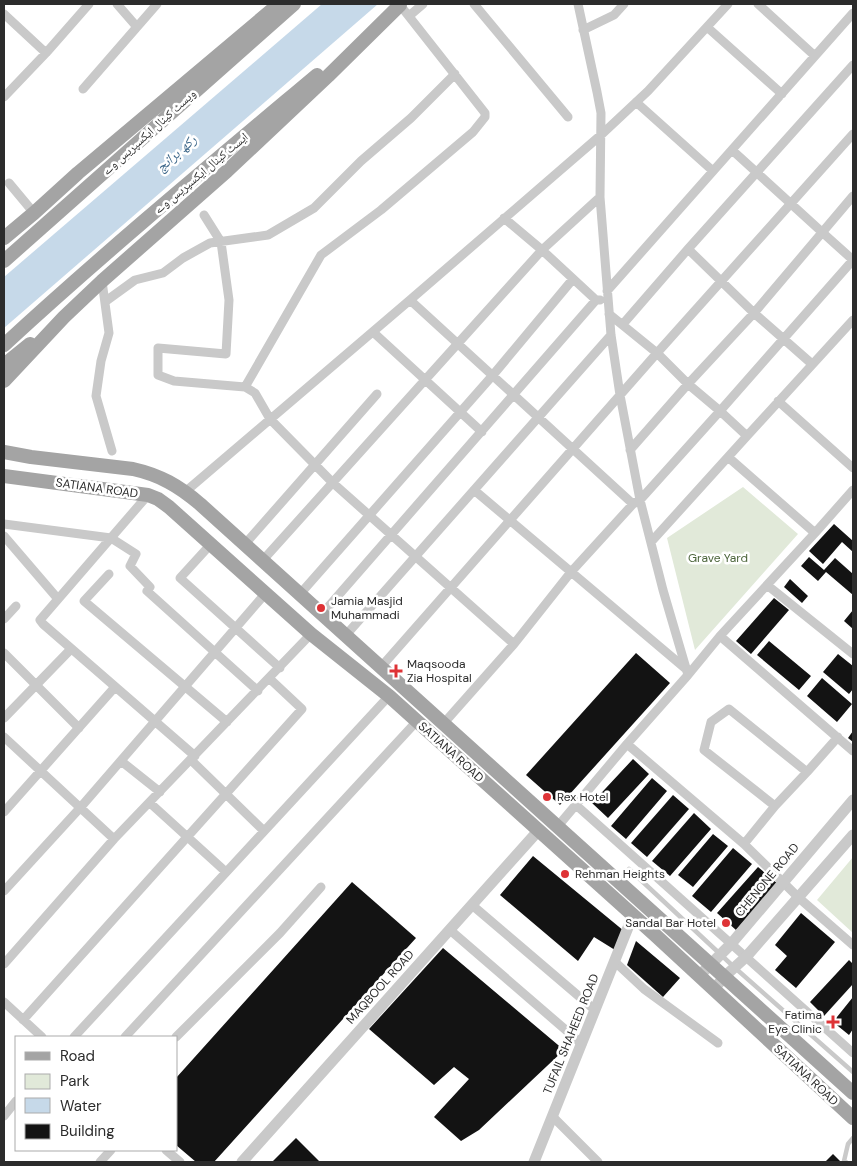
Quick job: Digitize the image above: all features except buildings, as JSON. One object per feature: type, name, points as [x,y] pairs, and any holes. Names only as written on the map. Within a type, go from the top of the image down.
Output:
[{"type":"main road","points":[[4,238],[78,173],[279,4]]},
{"type":"main road","name":"ویسٹ کینال ایکسپریس وے","points":[[4,261],[294,4]]},
{"type":"main road","points":[[4,381],[64,317],[102,281],[227,172],[321,82],[403,8]]},
{"type":"main road","name":"ایسٹ کینال ایکسپریس وے","points":[[4,344],[208,167],[403,8]]},
{"type":"main road","points":[[4,365],[64,317]]},
{"type":"main road","name":"SATIANA ROAD","points":[[5,451],[149,472],[186,492],[711,964],[730,972],[853,1093]]},
{"type":"main road","points":[[101,488],[103,466]]},
{"type":"main road","name":"SATIANA ROAD","points":[[4,476],[148,495],[169,507],[311,634],[389,696],[417,721],[633,915],[853,1118]]},
{"type":"street","points":[[4,97],[89,4]]},
{"type":"street","points":[[116,4],[137,27]]},
{"type":"street","points":[[83,89],[157,4]]},
{"type":"street","points":[[245,386],[322,254],[381,210],[474,132],[485,118],[485,113],[403,8],[423,4]]},
{"type":"street","points":[[474,4],[568,118]]},
{"type":"street","points":[[578,4],[601,113],[600,197],[609,314],[636,502],[651,542],[662,590],[687,672]]},
{"type":"street","points":[[583,30],[614,15],[624,4]]},
{"type":"street","points":[[186,492],[601,135],[648,91],[728,4]]},
{"type":"street","points":[[758,4],[815,56]]},
{"type":"street","points":[[504,218],[596,300],[602,300],[712,171],[853,13]]},
{"type":"street","points":[[4,14],[46,53]]},
{"type":"street","points":[[707,26],[782,94]]},
{"type":"street","points":[[623,324],[853,65]]},
{"type":"street","points":[[106,301],[135,280],[163,273],[183,258],[210,243],[268,235],[314,208],[361,161],[411,118],[455,74]]},
{"type":"street","points":[[636,102],[712,171]]},
{"type":"street","points":[[381,667],[853,134]]},
{"type":"street","points":[[444,723],[514,644],[571,572],[720,411],[853,260],[732,150]]},
{"type":"street","points":[[9,183],[34,213]]},
{"type":"street","points":[[630,450],[754,313],[853,196]]},
{"type":"street","points":[[263,560],[542,250],[600,197]]},
{"type":"street","points":[[204,214],[221,242],[229,300],[226,354],[158,348],[158,375],[174,381],[245,386],[255,393],[270,419],[333,483],[514,644]]},
{"type":"street","points":[[688,249],[754,313],[812,364]]},
{"type":"street","points":[[300,594],[461,412],[573,279]]},
{"type":"street","points":[[102,281],[109,332],[101,361],[96,396],[112,451]]},
{"type":"street","points":[[410,300],[573,449],[636,502]]},
{"type":"street","points":[[322,614],[596,300]]},
{"type":"street","points":[[609,314],[658,353],[688,384],[747,436]]},
{"type":"street","points":[[651,542],[853,320]]},
{"type":"street","points":[[373,332],[482,432]]},
{"type":"street","points":[[346,635],[611,335]]},
{"type":"street","points":[[245,544],[376,394]]},
{"type":"street","points":[[778,401],[853,468]]},
{"type":"street","points":[[728,457],[814,533]]},
{"type":"street","points":[[474,490],[687,672]]},
{"type":"street","points":[[558,826],[687,672],[853,490]]},
{"type":"street","points":[[148,495],[40,620],[155,722],[264,831]]},
{"type":"street","points":[[4,524],[111,538],[136,554],[130,566],[150,588],[147,591],[258,690]]},
{"type":"street","points":[[4,536],[58,599]]},
{"type":"street","points":[[211,544],[180,578],[280,668]]},
{"type":"street","points":[[109,574],[84,601],[227,722]]},
{"type":"street","points":[[768,585],[853,654]]},
{"type":"street","points":[[4,891],[80,808],[265,594]]},
{"type":"street","points":[[4,619],[16,606]]},
{"type":"street","points":[[4,964],[114,840],[311,634]]},
{"type":"street","points":[[720,636],[853,751]]},
{"type":"street","points":[[4,718],[71,649]]},
{"type":"street","points":[[4,653],[79,728]]},
{"type":"street","points":[[23,1020],[302,709],[270,679]]},
{"type":"street","points":[[4,812],[115,687]]},
{"type":"street","points":[[75,1036],[389,696]]},
{"type":"street","points":[[775,806],[704,750],[710,722],[729,709],[807,772]]},
{"type":"street","points":[[126,1036],[417,721]]},
{"type":"street","points":[[4,737],[114,840]]},
{"type":"street","points":[[744,844],[775,806],[838,737]]},
{"type":"street","points":[[627,744],[744,844],[799,898],[853,946]]},
{"type":"street","points":[[121,761],[160,792]]},
{"type":"street","name":"CHENONE ROAD","points":[[699,976],[731,944],[853,800]]},
{"type":"street","points":[[150,803],[226,872]]},
{"type":"street","points":[[576,804],[853,1053]]},
{"type":"street","name":"MAQBOOL ROAD","points":[[242,1162],[538,831]]},
{"type":"street","points":[[714,989],[799,898],[853,835]]},
{"type":"street","points":[[177,1036],[280,933],[321,887]]},
{"type":"street","points":[[472,905],[596,1010]]},
{"type":"street","name":"TUFAIL SHAHEED ROAD","points":[[534,1162],[633,915]]},
{"type":"street","points":[[450,930],[582,1044]]},
{"type":"street","points":[[614,961],[644,989],[718,1043]]},
{"type":"street","points":[[4,1002],[41,1036]]},
{"type":"street","points":[[4,1116],[15,1103]]},
{"type":"street","points":[[553,1117],[598,1162]]},
{"type":"street","points":[[100,1162],[110,1151]]},
{"type":"street","points":[[167,1151],[180,1162]]},
{"type":"lane","points":[[629,869],[721,954],[730,972],[853,1072]]},
{"type":"lane","points":[[846,1162],[844,1161],[848,1144],[853,1138]]},
{"type":"green space","name":"Grave Yard","points":[[743,487],[798,534],[695,650],[667,538]]},
{"type":"green space","points":[[853,857],[853,933],[817,900]]},
{"type":"water","name":"رکھ برانچ","points":[[322,4],[378,4],[4,328],[4,277]]},
{"type":"place","name":"Jamia Masjid Muhammadi","points":[[321,608]]},
{"type":"place","name":"Maqsooda Zia Hospital","points":[[396,671]]},
{"type":"place","name":"Rex Hotel","points":[[547,797]]},
{"type":"place","name":"Rehman Heights","points":[[565,874]]},
{"type":"place","name":"Sandal Bar Hotel","points":[[726,923]]},
{"type":"place","name":"Fatima Eye Clinic","points":[[833,1022]]}]
